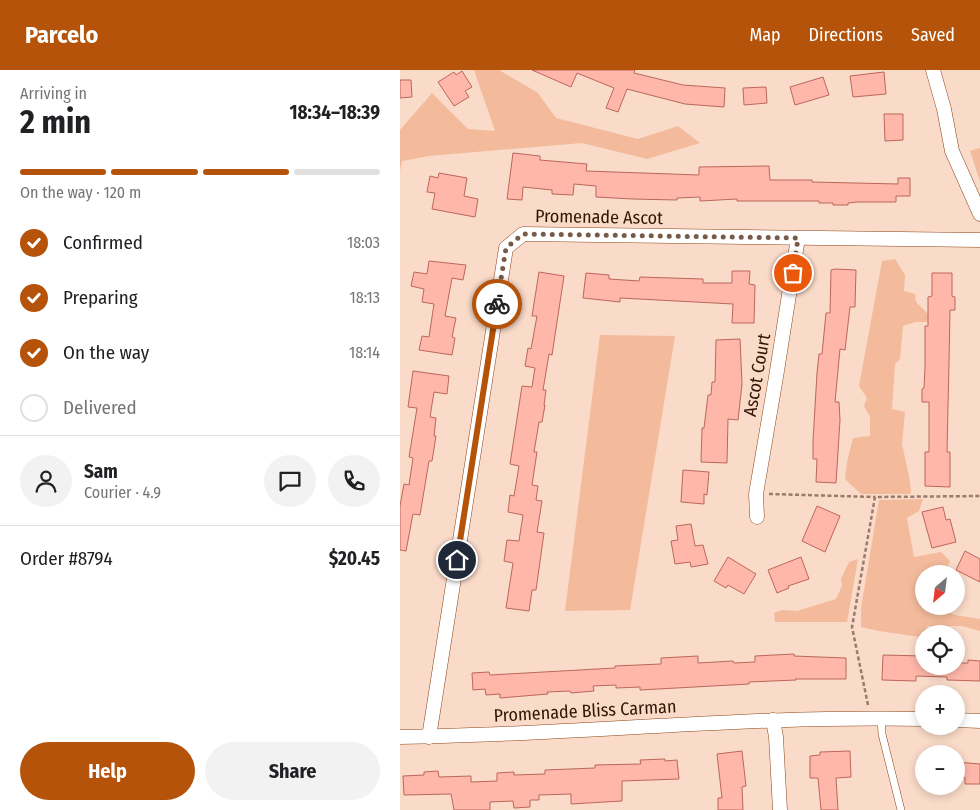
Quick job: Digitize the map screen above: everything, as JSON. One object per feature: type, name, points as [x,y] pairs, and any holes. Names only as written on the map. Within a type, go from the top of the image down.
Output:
[{"type":"street","points":[[933,70],[944,109],[952,151],[980,214]]},
{"type":"street","name":"Promenade Ascot","points":[[430,736],[506,248],[523,234],[980,240]]},
{"type":"street","name":"Ascot Court","points":[[757,517],[756,494],[798,238]]},
{"type":"street","name":"Promenade Bliss Carman","points":[[400,737],[486,735],[713,722],[915,719]]},
{"type":"street","points":[[773,720],[777,744],[780,810]]},
{"type":"street","points":[[965,720],[980,721]]},
{"type":"lane","points":[[876,718],[882,734],[901,810]]},
{"type":"path","points":[[756,494],[875,497],[980,496]]},
{"type":"path","points":[[875,497],[852,627],[876,718]]},
{"type":"shaded area","points":[[474,70],[499,70],[538,93],[556,118],[638,139],[678,126],[700,143],[647,159],[582,143],[429,156],[402,161],[400,171],[400,130],[432,93],[468,129],[495,131]]},
{"type":"shaded area","points":[[980,148],[980,181],[970,151]]},
{"type":"shaded area","points":[[895,259],[905,275],[904,291],[915,294],[916,302],[931,317],[932,322],[915,322],[903,326],[900,359],[895,364],[892,409],[905,412],[902,444],[911,492],[910,494],[861,494],[845,479],[847,462],[853,438],[870,436],[870,417],[864,406],[867,398],[859,386],[882,261]]},
{"type":"shaded area","points":[[600,335],[675,336],[630,610],[565,611]]},
{"type":"shaded area","points":[[923,499],[919,511],[907,518],[914,557],[941,552],[950,561],[948,565],[915,565],[915,615],[955,615],[980,619],[980,631],[965,627],[965,625],[915,625],[915,636],[861,627],[861,608],[879,500]]},
{"type":"shaded area","points":[[858,559],[847,622],[775,622],[774,613],[782,610],[797,611],[836,599],[842,586],[841,579],[849,562]]},
{"type":"building","points":[[532,70],[635,70],[634,73],[683,85],[725,88],[724,107],[685,104],[627,89],[618,112],[606,108],[614,88],[577,73],[571,87]]},
{"type":"building","points":[[462,71],[472,87],[465,91],[469,97],[454,106],[438,82],[454,72],[456,75]]},
{"type":"building","points":[[884,72],[886,94],[853,97],[850,76]]},
{"type":"building","points":[[823,77],[829,95],[795,105],[790,87]]},
{"type":"building","points":[[400,80],[411,80],[412,97],[400,98]]},
{"type":"building","points":[[766,87],[767,103],[744,105],[743,88]]},
{"type":"building","points":[[884,114],[903,114],[903,140],[885,141]]},
{"type":"building","points":[[513,153],[540,156],[540,160],[587,164],[586,171],[699,175],[699,167],[769,166],[770,180],[898,184],[898,178],[910,178],[910,196],[896,196],[896,202],[858,202],[848,203],[848,205],[833,205],[833,203],[819,203],[819,201],[737,201],[737,199],[700,201],[700,197],[677,198],[677,200],[632,199],[596,197],[596,186],[574,184],[573,195],[552,194],[552,190],[523,187],[522,200],[507,199]]},
{"type":"building","points":[[439,173],[467,178],[464,196],[478,199],[475,217],[432,209],[435,193],[427,192],[430,176],[438,178]]},
{"type":"building","points":[[429,261],[466,265],[463,280],[452,278],[445,316],[456,318],[452,337],[455,338],[452,355],[419,350],[422,336],[429,337],[434,304],[422,302],[424,289],[411,286],[414,272],[427,274]]},
{"type":"building","points":[[831,270],[856,270],[855,307],[850,307],[845,350],[840,349],[835,402],[839,402],[840,420],[836,483],[816,482],[817,459],[813,459],[819,354],[822,354],[826,313],[830,313]]},
{"type":"building","points":[[732,271],[750,271],[749,284],[755,285],[754,323],[732,323],[733,304],[620,298],[620,302],[583,298],[586,273],[609,275],[609,279],[639,281],[640,277],[703,279],[703,283],[732,283]]},
{"type":"building","points":[[539,272],[564,276],[552,355],[549,354],[543,390],[546,390],[545,405],[542,422],[539,422],[534,452],[537,452],[532,485],[538,486],[536,500],[542,501],[537,532],[544,533],[536,590],[532,590],[529,611],[506,608],[513,563],[504,561],[507,540],[519,541],[523,515],[508,512],[510,495],[514,496],[519,466],[510,464],[522,386],[532,387],[535,368],[525,366],[528,348],[531,349],[537,316],[532,316]]},
{"type":"building","points":[[932,273],[952,273],[952,296],[955,297],[955,310],[950,310],[947,452],[950,452],[950,487],[925,486],[925,452],[929,452],[929,402],[922,402],[922,389],[924,388],[925,367],[925,326],[928,326],[928,297],[932,296]]},
{"type":"building","points":[[740,339],[742,384],[738,420],[728,419],[727,463],[701,462],[702,428],[704,428],[708,395],[711,395],[712,382],[715,382],[716,340]]},
{"type":"building","points":[[413,371],[449,376],[447,394],[434,392],[430,417],[436,418],[434,436],[436,436],[432,461],[429,461],[420,515],[413,514],[406,551],[400,550],[400,506],[404,484],[409,485],[413,458],[409,457],[417,408],[408,407]]},
{"type":"building","points":[[683,470],[709,472],[707,495],[704,494],[704,504],[681,502]]},
{"type":"building","points":[[817,506],[840,516],[825,552],[802,541]]},
{"type":"building","points":[[943,507],[946,520],[950,519],[956,542],[932,548],[922,512]]},
{"type":"building","points":[[691,524],[695,546],[703,545],[708,564],[691,567],[690,562],[675,564],[671,541],[678,540],[676,526]]},
{"type":"building","points":[[965,551],[980,559],[980,582],[965,574],[965,565],[958,565]]},
{"type":"building","points":[[728,557],[756,574],[744,594],[728,585],[726,588],[714,581]]},
{"type":"building","points":[[801,557],[809,579],[788,586],[789,588],[777,593],[768,570]]},
{"type":"building","points":[[794,654],[794,656],[846,658],[846,679],[795,679],[749,682],[749,684],[640,690],[640,687],[616,688],[616,685],[593,686],[594,691],[571,693],[570,691],[547,692],[548,694],[500,698],[500,694],[486,695],[485,689],[473,690],[472,673],[489,672],[490,675],[615,668],[615,666],[661,664],[661,658],[698,656],[698,663],[755,662],[755,656]]},
{"type":"building","points":[[883,655],[915,656],[915,675],[965,675],[965,663],[968,663],[968,660],[980,661],[980,681],[947,680],[947,677],[916,676],[916,681],[882,680]]},
{"type":"building","points":[[742,751],[746,786],[742,787],[743,810],[718,810],[718,798],[722,798],[717,754]]},
{"type":"building","points":[[850,751],[851,777],[836,778],[838,810],[821,810],[818,778],[810,778],[810,756],[820,755],[820,752]]},
{"type":"building","points":[[665,759],[665,761],[677,760],[679,779],[622,781],[622,801],[571,804],[571,794],[539,795],[539,800],[530,800],[530,807],[514,808],[513,801],[490,802],[490,810],[454,810],[451,794],[404,795],[403,776],[424,775],[424,772],[438,771],[439,777],[471,776],[471,782],[497,781],[497,773],[514,772],[514,775],[545,774],[545,770],[595,768],[595,765],[641,764],[640,760]]},
{"type":"building","points":[[965,763],[980,764],[980,784],[965,784]]},
{"type":"way so far","points":[[497,304],[506,248],[523,234],[798,238],[793,273]]},
{"type":"route","points":[[457,560],[497,304]]}]
